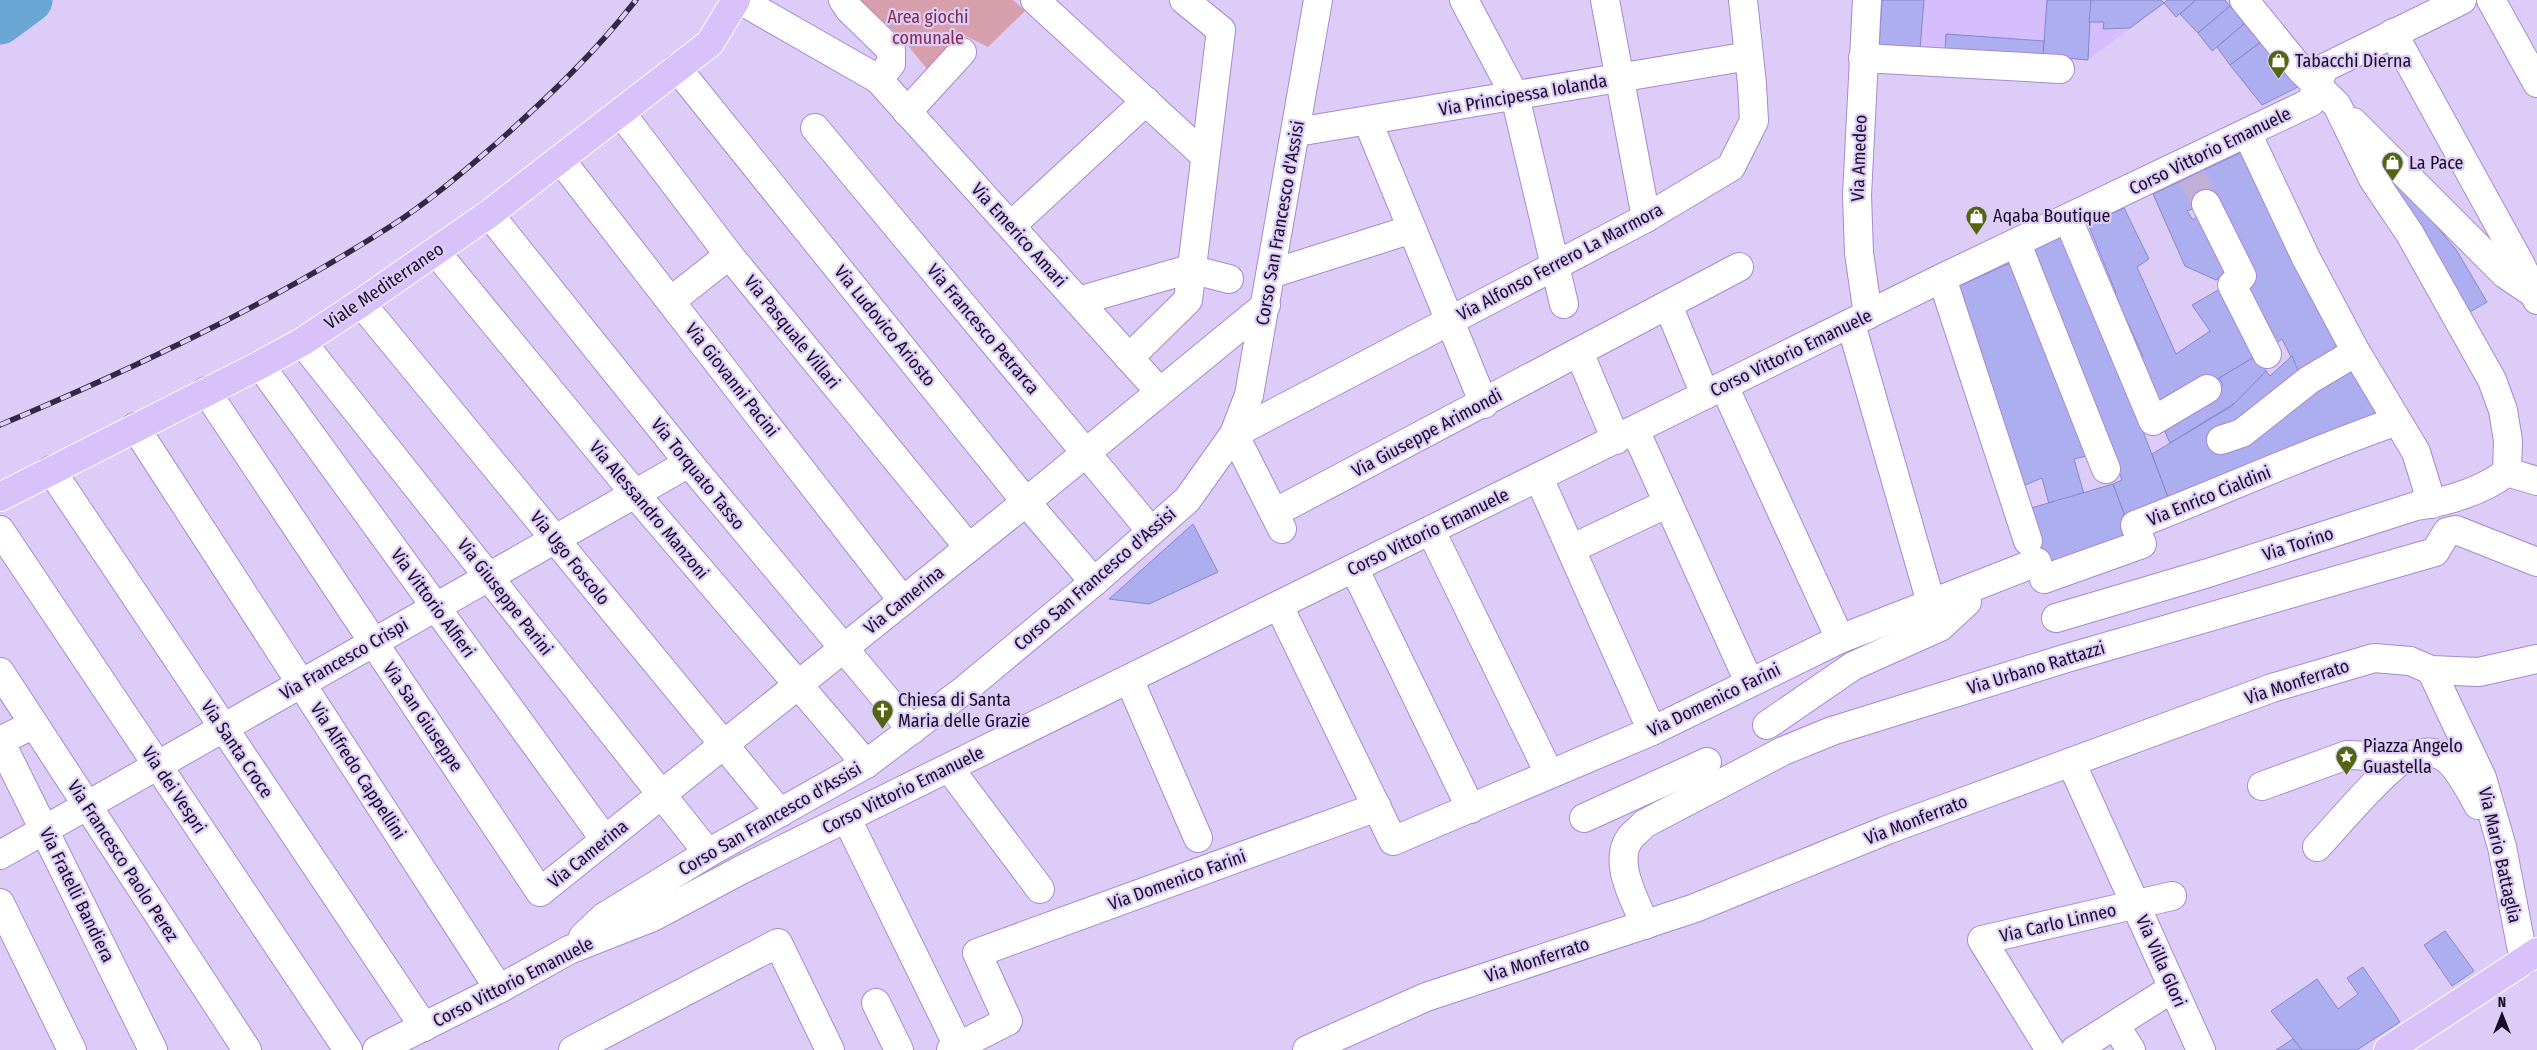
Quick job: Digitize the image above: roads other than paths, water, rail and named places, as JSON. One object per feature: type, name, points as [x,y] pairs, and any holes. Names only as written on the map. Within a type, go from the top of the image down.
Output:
[{"type":"main road","name":"Viale Mediterraneo","points":[[0,497],[260,365],[302,342],[361,303],[489,214],[710,43],[734,5]]},
{"type":"main road","points":[[2388,1050],[2533,959]]},
{"type":"street","points":[[843,0],[849,9],[891,50],[891,64],[878,79]]},
{"type":"street","points":[[1035,0],[1205,156]]},
{"type":"street","points":[[1129,358],[1188,300],[1190,269],[1221,30],[1184,0]]},
{"type":"street","name":"Corso San Francesco d'Assisi","points":[[569,950],[604,917],[708,852],[866,764],[963,691],[1094,582],[1187,500],[1234,434],[1249,395],[1318,0]]},
{"type":"street","points":[[1464,0],[1515,96],[1564,304]]},
{"type":"street","points":[[1605,0],[1646,218]]},
{"type":"street","name":"Via Alfonso Ferrero La Marmora","points":[[1234,434],[1646,218],[1731,167],[1754,121],[1743,0]]},
{"type":"street","name":"Via Amedeo","points":[[1867,0],[1857,195],[1859,320],[1932,603]]},
{"type":"street","points":[[2244,0],[2317,86],[2505,274],[2535,297]]},
{"type":"street","name":"Corso Vittorio Emanuele","points":[[377,1050],[499,989],[569,950],[653,917],[741,870],[1942,278],[2068,219],[2188,170],[2247,133],[2311,102],[2324,68],[2462,0]]},
{"type":"street","points":[[2491,0],[2537,83]]},
{"type":"street","name":"Via Emerico Amari","points":[[734,5],[878,79],[1159,391]]},
{"type":"street","points":[[2393,33],[2520,265],[2535,297]]},
{"type":"street","points":[[907,112],[962,52]]},
{"type":"street","name":"Via Principessa Iolanda","points":[[1296,132],[1368,122],[1749,56]]},
{"type":"street","points":[[1863,58],[2060,68]]},
{"type":"street","name":"Via Ludovico Ariosto","points":[[678,68],[1026,502],[1094,582]]},
{"type":"street","points":[[1012,226],[1146,101]]},
{"type":"street","points":[[2337,104],[2373,179],[2410,234],[2492,380],[2503,410],[2508,441],[2507,472],[2537,481]]},
{"type":"street","name":"Via Pasquale Villari","points":[[621,113],[729,255],[969,548]]},
{"type":"street","points":[[1368,122],[1484,404]]},
{"type":"street","name":"Via Francesco Petrarca","points":[[815,128],[1151,531]]},
{"type":"street","points":[[2247,133],[2306,258],[2356,352],[2416,452],[2432,504]]},
{"type":"street","name":"Via Giovanni Pacini","points":[[560,159],[902,601]]},
{"type":"street","points":[[2206,204],[2242,276],[2232,285],[2267,354]]},
{"type":"street","name":"Via Torquato Tasso","points":[[489,214],[689,463],[912,730]]},
{"type":"street","points":[[2068,219],[2153,421],[2207,389]]},
{"type":"street","points":[[1271,274],[1412,229]]},
{"type":"street","points":[[2017,244],[2106,469]]},
{"type":"street","name":"Via Alessandro Manzoni","points":[[436,252],[635,494],[866,764]]},
{"type":"street","points":[[671,301],[729,255]]},
{"type":"street","name":"Via Giuseppe Arimondi","points":[[1234,434],[1278,521],[1484,404],[1739,267]]},
{"type":"street","points":[[1078,301],[1190,269],[1229,279]]},
{"type":"street","points":[[1942,278],[2036,561]]},
{"type":"street","name":"Via Ugo Foscolo","points":[[361,303],[780,813]]},
{"type":"street","name":"Via Camerina","points":[[540,892],[1026,502],[1266,305]]},
{"type":"street","points":[[1668,305],[1715,391],[1840,639]]},
{"type":"street","name":"Via Giuseppe Parini","points":[[302,342],[708,852]]},
{"type":"street","points":[[1579,352],[1625,435],[1668,503],[1749,682]]},
{"type":"street","points":[[2221,440],[2242,433],[2309,380],[2356,352]]},
{"type":"street","name":"Via Vittorio Alfieri","points":[[260,365],[605,840]]},
{"type":"street","name":"Via San Giuseppe","points":[[206,391],[540,892]]},
{"type":"street","name":"Via Enrico Cialdini","points":[[2036,561],[2142,544],[2135,525],[2238,485],[2330,445],[2397,421]]},
{"type":"street","name":"Via Alfredo Cappellini","points":[[135,427],[499,989]]},
{"type":"street","name":"Via Francesco Crispi","points":[[0,855],[689,463]]},
{"type":"street","name":"Via Santa Croce","points":[[51,470],[424,1027]]},
{"type":"street","name":"Via Torino","points":[[2056,618],[2416,506],[2432,504],[2495,482],[2507,472]]},
{"type":"street","points":[[1538,478],[1652,731]]},
{"type":"street","points":[[1571,549],[1668,503]]},
{"type":"street","name":"Via dei Vespri","points":[[0,530],[348,1050]]},
{"type":"street","name":"Via Urbano Rattazzi","points":[[1645,925],[1627,880],[1623,858],[1629,840],[1644,824],[1783,751],[1832,731],[2067,658],[2435,552],[2447,532],[2456,530],[2537,562]]},
{"type":"street","points":[[1431,531],[1543,761]]},
{"type":"street","name":"Via Domenico Farini","points":[[954,1048],[1008,1021],[977,953],[1377,806],[1393,841],[1652,731],[1840,639],[2036,561]]},
{"type":"street","points":[[1354,568],[1471,809]]},
{"type":"street","points":[[1767,725],[1853,666],[1940,627],[1967,602]]},
{"type":"street","points":[[1279,606],[1377,806]]},
{"type":"street","name":"Via Monferrato","points":[[1307,1050],[1426,997],[1695,908],[1887,830],[2272,688],[2374,658],[2410,661],[2431,670],[2479,672],[2537,659]]},
{"type":"street","name":"Via Mario Battaglia","points":[[2431,670],[2482,778],[2533,959]]},
{"type":"street","name":"Via Francesco Paolo Perez","points":[[0,672],[247,1050]]},
{"type":"street","points":[[1129,679],[1198,838]]},
{"type":"street","points":[[0,741],[34,724]]},
{"type":"street","name":"Via Fratelli Bandiera","points":[[0,741],[153,1050]]},
{"type":"street","points":[[2317,847],[2392,768],[2408,756],[2426,752],[2444,756],[2459,774],[2499,838]]},
{"type":"street","points":[[2262,786],[2347,755],[2373,756],[2392,768]]},
{"type":"street","points":[[1584,818],[1707,762]]},
{"type":"street","name":"Via Villa Glori","points":[[2071,762],[2201,1050]]},
{"type":"street","points":[[949,768],[1040,888]]},
{"type":"street","points":[[847,819],[954,1048]]},
{"type":"street","name":"Via Carlo Linneo","points":[[2050,1050],[1982,940],[2172,896]]},
{"type":"street","points":[[0,903],[72,1050]]},
{"type":"street","points":[[574,1050],[778,943],[830,1050]]},
{"type":"street","points":[[2096,1041],[2174,988]]},
{"type":"street","points":[[876,1003],[899,1050]]},
{"type":"street","points":[[2096,1041],[2131,1050]]},
{"type":"waterway","points":[[0,22],[30,0]]},
{"type":"tunnel","points":[[2192,176],[2206,204]]},
{"type":"railway","points":[[0,425],[151,358],[249,309],[344,255],[405,217],[433,197],[535,108],[588,56],[636,0]]},
{"type":"place","name":"Tabacchi Dierna","points":[[2279,80]]},
{"type":"place","name":"La Pace","points":[[2393,182]]},
{"type":"place","name":"Aqaba Boutique","points":[[1977,235]]},
{"type":"place","name":"Chiesa di Santa Maria delle Grazie","points":[[882,729]]},
{"type":"place","name":"Piazza Angelo Guastella","points":[[2347,775]]},
{"type":"park label","name":"Area giochi comunale","points":[[928,27]]}]
